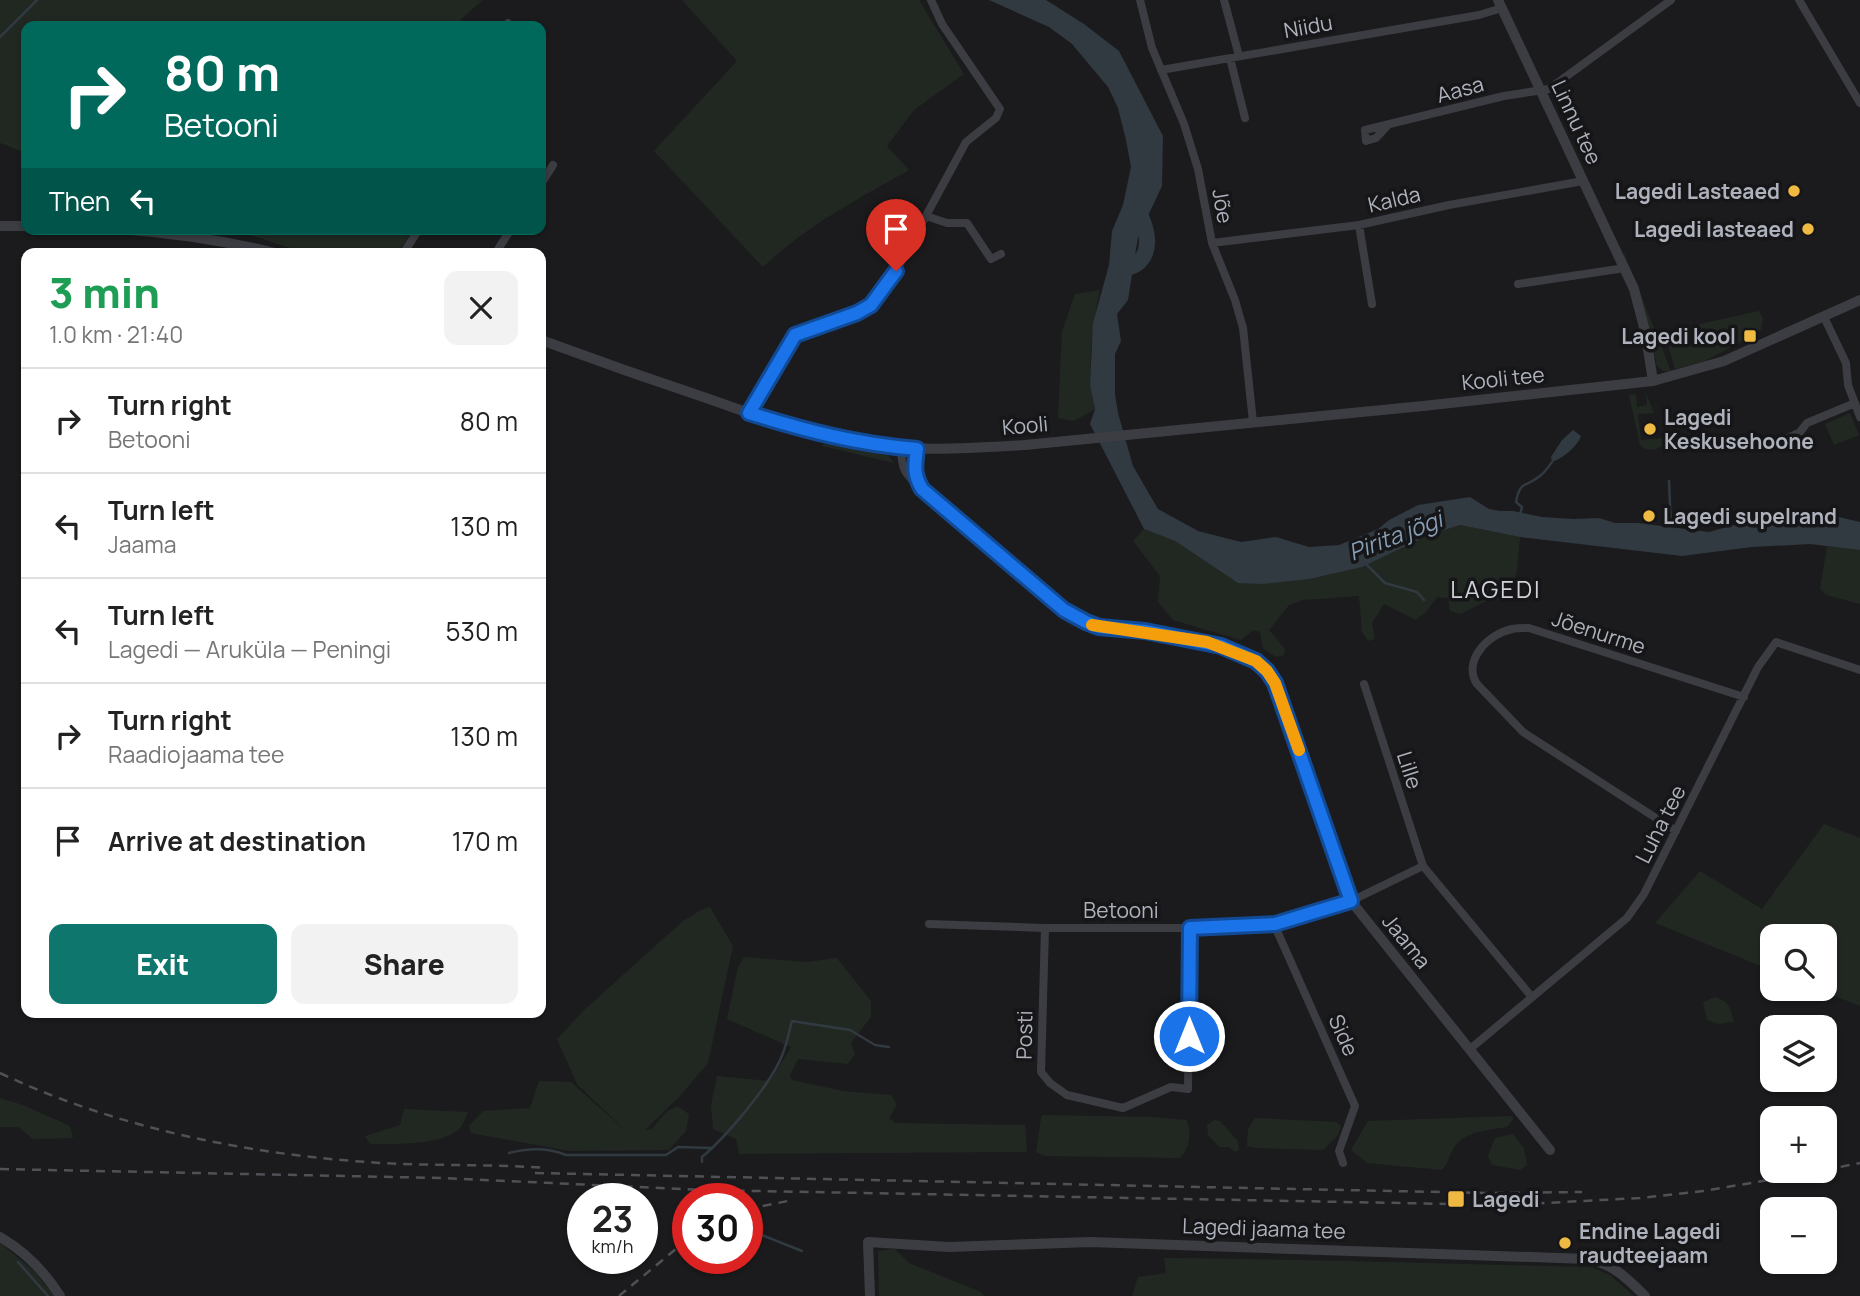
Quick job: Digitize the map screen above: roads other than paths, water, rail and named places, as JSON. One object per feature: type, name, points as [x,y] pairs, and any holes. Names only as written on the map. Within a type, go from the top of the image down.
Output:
[{"type":"street","points":[[749,413],[795,335],[857,313],[871,305],[896,271],[966,142],[996,118],[1000,109],[949,35],[931,0]]},
{"type":"street","name":"Jõe","points":[[1140,0],[1153,48],[1199,169],[1212,243],[1243,328],[1253,422]]},
{"type":"street","points":[[1224,0],[1245,118]]},
{"type":"street","points":[[1542,92],[1555,86],[1671,0]]},
{"type":"street","points":[[1799,0],[1860,103]]},
{"type":"street","name":"Niidu","points":[[1161,70],[1479,15],[1500,4]]},
{"type":"street","name":"Linnu tee","points":[[1500,4],[1625,268],[1640,309],[1653,380]]},
{"type":"street","name":"Aasa","points":[[1388,125],[1504,96],[1542,92]]},
{"type":"street","points":[[546,176],[553,165]]},
{"type":"street","name":"Kalda","points":[[1212,243],[1359,225],[1449,205],[1583,181]]},
{"type":"street","points":[[926,216],[947,223],[967,223],[991,259],[1000,254]]},
{"type":"street","points":[[1359,225],[1372,304]]},
{"type":"street","points":[[0,226],[21,226]]},
{"type":"street","points":[[179,235],[255,248]]},
{"type":"street","points":[[1518,284],[1625,268]]},
{"type":"street","name":"Kooli tee","points":[[1135,433],[1653,380],[1724,361],[1860,300]]},
{"type":"street","points":[[1824,317],[1846,363],[1848,385],[1860,417]]},
{"type":"street","name":"Kooli","points":[[546,342],[749,413],[818,435],[864,444],[917,449],[1024,445],[1135,433]]},
{"type":"street","points":[[1783,440],[1800,432],[1807,423],[1854,402]]},
{"type":"street","name":"Jaama","points":[[901,447],[901,466],[909,478],[1064,610],[1099,627],[1145,631],[1207,642],[1249,657],[1267,671],[1275,683],[1294,732],[1351,901],[1550,1150]]},
{"type":"street","points":[[917,449],[914,467],[922,489]]},
{"type":"street","name":"Jõenurme","points":[[1676,831],[1523,732],[1477,684],[1472,676],[1471,664],[1477,653],[1498,635],[1511,629],[1529,628],[1744,697]]},
{"type":"street","name":"Luha tee","points":[[1470,1049],[1627,918],[1644,894],[1758,667],[1776,642],[1860,670]]},
{"type":"street","name":"Lille","points":[[1364,684],[1423,866],[1531,996]]},
{"type":"street","points":[[1351,901],[1423,866]]},
{"type":"street","name":"Betooni","points":[[929,924],[1045,928],[1190,928],[1275,924],[1351,901]]},
{"type":"street","name":"Side","points":[[1275,924],[1355,1106],[1339,1151],[1343,1163]]},
{"type":"street","name":"Posti","points":[[1045,928],[1041,1072],[1050,1083],[1067,1095],[1123,1108],[1171,1087],[1188,1089],[1190,928]]},
{"type":"street","points":[[0,1237],[15,1246],[60,1296]]},
{"type":"street","name":"Lagedi jaama tee","points":[[870,1296],[869,1242],[949,1247],[1090,1242],[1524,1259],[1587,1259],[1608,1264],[1645,1296]]},
{"type":"water","points":[[989,0],[1046,0],[1119,51],[1163,136],[1162,186],[1138,237],[1128,300],[1117,314],[1121,341],[1115,354],[1118,413],[1133,466],[1158,509],[1198,531],[1241,542],[1276,537],[1309,547],[1339,545],[1378,529],[1418,505],[1470,497],[1489,509],[1500,511],[1542,517],[1599,518],[1615,523],[1638,523],[1709,532],[1745,522],[1761,514],[1835,516],[1860,522],[1860,550],[1810,544],[1752,547],[1682,556],[1520,537],[1460,525],[1429,535],[1362,567],[1309,579],[1263,584],[1238,583],[1175,541],[1144,529],[1090,424],[1095,409],[1090,385],[1093,323],[1109,265],[1112,231],[1123,205],[1131,167],[1118,108],[1108,87],[1072,44],[1049,27]]},
{"type":"water","points":[[1573,430],[1581,436],[1577,444],[1552,462],[1551,457],[1562,440]]},
{"type":"waterway","points":[[0,37],[37,0]]},
{"type":"waterway","name":"Pirita jõgi","points":[[1118,271],[1137,264],[1146,249],[1146,234],[1135,205]]},
{"type":"waterway","points":[[1520,515],[1522,507],[1516,502],[1520,490],[1541,475],[1552,462]]},
{"type":"waterway","points":[[1669,481],[1671,530]]},
{"type":"waterway","points":[[1366,564],[1385,583],[1417,592],[1424,600]]},
{"type":"waterway","points":[[702,1162],[702,1157],[736,1123],[778,1065],[792,1021],[850,1030],[875,1045],[889,1047]]},
{"type":"waterway","points":[[509,1153],[538,1149],[566,1155],[666,1155],[678,1147],[711,1148]]},
{"type":"waterway","points":[[763,1236],[802,1251]]},
{"type":"waterway","points":[[18,1262],[48,1296]]},
{"type":"railway","points":[[0,1073],[91,1110],[138,1124],[234,1146],[381,1163],[546,1168]]},
{"type":"railway","points":[[1837,1168],[1860,1163]]},
{"type":"railway","points":[[0,1169],[442,1178],[703,1190],[1506,1205],[1640,1198],[1760,1182]]},
{"type":"railway","points":[[535,1173],[1486,1193],[1582,1192]]},
{"type":"railway","points":[[763,1206],[793,1200]]},
{"type":"railway","points":[[619,1296],[672,1252]]},
{"type":"place","name":"Lagedi Lasteaed","points":[[1794,191]]},
{"type":"place","name":"Lagedi lasteaed","points":[[1808,229]]},
{"type":"place","name":"Lagedi kool","points":[[1750,336]]},
{"type":"place","name":"Lagedi Keskusehoone","points":[[1650,429]]},
{"type":"place","name":"Lagedi supelrand","points":[[1649,516]]},
{"type":"place","name":"Lagedi","points":[[1456,1199]]},
{"type":"place","name":"Endine Lagedi raudteejaam","points":[[1565,1243]]},
{"type":"district","name":"LAGEDI","points":[[1496,588]]}]
